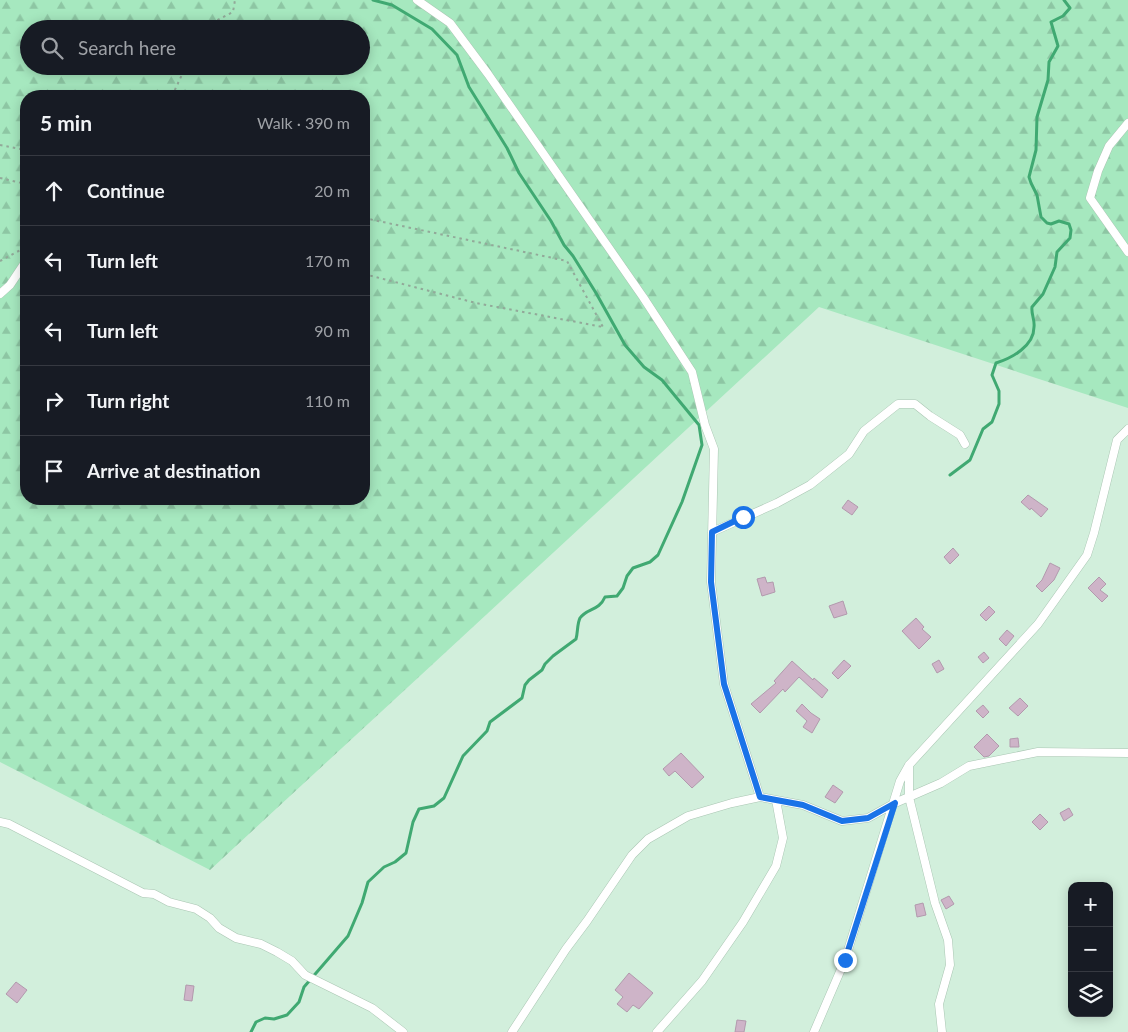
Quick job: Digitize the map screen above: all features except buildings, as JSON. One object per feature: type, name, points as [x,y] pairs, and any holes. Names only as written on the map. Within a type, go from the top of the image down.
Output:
[{"type":"street","points":[[417,0],[450,23],[488,74],[643,297],[692,372],[705,424],[714,449],[711,582],[724,684],[760,797]]},
{"type":"street","points":[[1128,123],[1109,146],[1098,170],[1090,198],[1128,252]]},
{"type":"street","points":[[0,294],[10,285],[20,270]]},
{"type":"street","points":[[712,532],[777,503],[810,485],[849,454],[864,431],[898,404],[915,404],[960,436],[966,444]]},
{"type":"street","points":[[814,1032],[845,960],[895,803],[900,781],[909,765],[1038,624],[1087,555],[1117,440],[1128,429]]},
{"type":"street","points":[[512,1032],[566,949],[614,884],[619,872],[632,855],[648,839],[688,816],[760,797],[803,805],[842,821],[868,818],[895,803],[940,783],[969,766],[1038,752],[1128,753]]},
{"type":"street","points":[[909,765],[909,797],[935,903],[948,940],[950,965],[939,1004],[942,1032]]},
{"type":"street","points":[[657,1032],[702,982],[743,922],[776,866],[783,838],[776,800]]},
{"type":"street","points":[[0,822],[9,824],[62,850],[93,869],[143,893],[154,894],[169,902],[196,909],[210,918],[219,928],[236,938],[261,944],[277,952],[292,961],[305,975],[372,1008],[402,1032]]},
{"type":"path","points":[[217,20],[233,12],[235,0]]},
{"type":"path","points":[[175,90],[182,75]]},
{"type":"path","points":[[0,145],[20,149]]},
{"type":"path","points":[[0,178],[20,183]]},
{"type":"path","points":[[370,219],[567,262],[603,327],[476,303],[370,276]]},
{"type":"path","points":[[0,262],[20,250]]},
{"type":"green space","points":[[0,0],[1128,0],[1128,408],[819,307],[210,870],[0,762]]},
{"type":"waterway","points":[[251,1032],[256,1022],[265,1018],[274,1019],[287,1015],[299,1002],[304,987],[348,936],[362,903],[368,882],[384,867],[395,862],[406,853],[413,822],[419,809],[434,806],[444,798],[463,756],[487,731],[490,722],[522,698],[525,685],[529,680],[542,670],[553,656],[576,639],[579,620],[583,615],[600,605],[605,597],[617,596],[633,568],[650,562],[658,555],[682,502],[702,445],[699,425],[662,380],[644,367],[625,345],[596,293],[519,173],[507,148],[469,87],[457,55],[432,29],[392,5],[373,0]]},
{"type":"waterway","points":[[950,475],[970,460],[983,429],[992,422],[999,404],[999,391],[992,375],[996,363],[1009,358],[1021,350],[1030,340],[1034,324],[1032,307],[1043,294],[1055,267],[1057,252],[1070,238],[1071,230],[1069,224],[1059,221],[1051,224],[1041,217],[1037,195],[1029,177],[1036,150],[1037,117],[1048,80],[1049,62],[1058,46],[1051,22],[1063,16],[1070,8],[1064,0]]},
{"type":"route","points":[[743,517],[712,532],[711,582],[724,684],[760,797],[803,805],[842,821],[868,818],[895,803],[845,960]]}]
